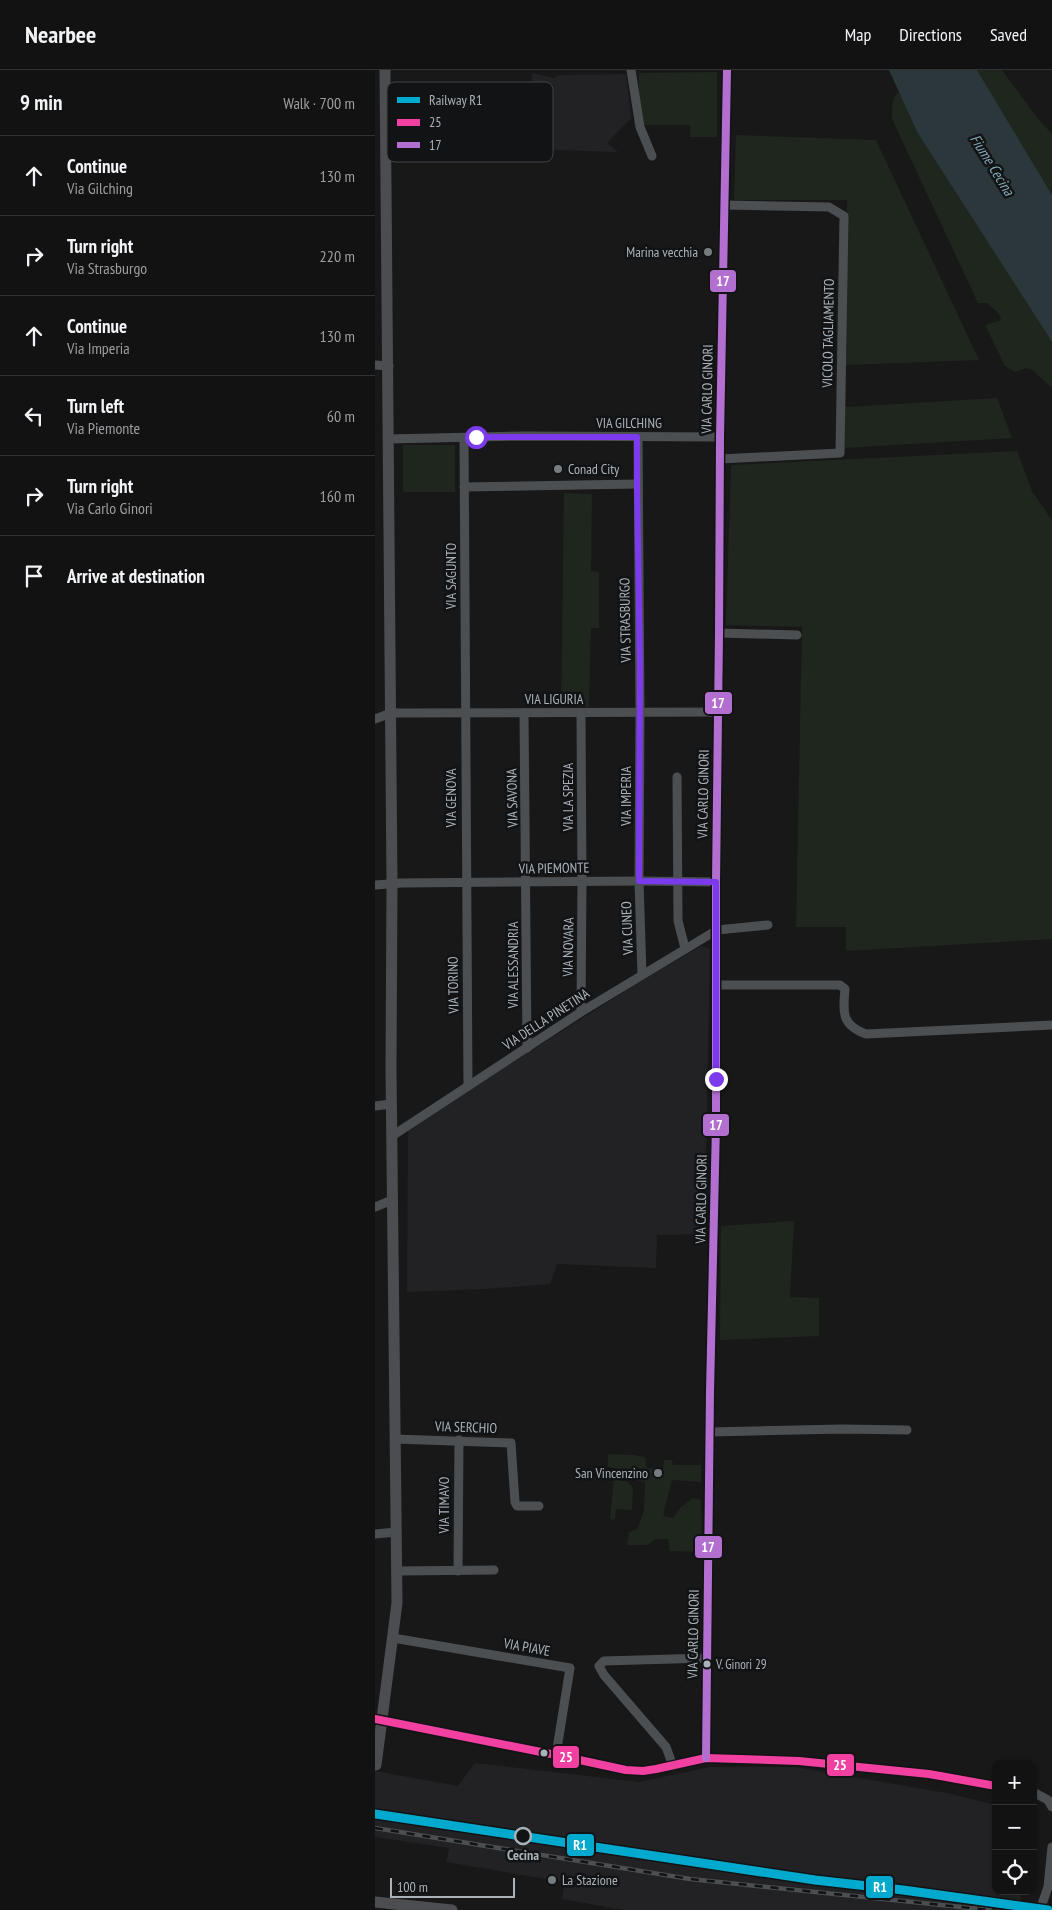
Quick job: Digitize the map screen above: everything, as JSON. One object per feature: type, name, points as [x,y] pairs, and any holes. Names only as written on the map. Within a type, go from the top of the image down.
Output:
[{"type":"street","points":[[376,1765],[379,1720],[397,1602],[391,1104],[392,884],[389,366],[385,70]]},
{"type":"street","points":[[631,70],[640,127],[652,156]]},
{"type":"street","name":"VIA CARLO GINORI","points":[[706,1758],[716,1124],[719,437],[727,70]]},
{"type":"street","name":"VICOLO TAGLIAMENTO","points":[[720,459],[840,452],[844,216],[839,211],[829,207],[724,205]]},
{"type":"street","points":[[375,365],[389,366]]},
{"type":"street","name":"VIA STRASBURGO","points":[[637,437],[640,712]]},
{"type":"street","name":"VIA GILCHING","points":[[388,439],[719,437]]},
{"type":"street","name":"VIA SAGUNTO","points":[[464,438],[465,713]]},
{"type":"street","points":[[464,488],[637,484]]},
{"type":"street","points":[[719,633],[797,635]]},
{"type":"street","name":"VIA LA SPEZIA","points":[[581,712],[582,881]]},
{"type":"street","name":"VIA IMPERIA","points":[[639,881],[640,712]]},
{"type":"street","name":"VIA LIGURIA","points":[[375,719],[391,714],[717,712]]},
{"type":"street","name":"VIA GENOVA","points":[[465,713],[465,883]]},
{"type":"street","name":"VIA SAVONA","points":[[524,713],[527,882]]},
{"type":"street","points":[[677,777],[678,921],[685,948]]},
{"type":"street","name":"VIA PIEMONTE","points":[[375,885],[582,881],[716,882]]},
{"type":"street","name":"VIA NOVARA","points":[[581,1012],[582,881]]},
{"type":"street","name":"VIA CUNEO","points":[[639,881],[642,975]]},
{"type":"street","name":"VIA ALESSANDRIA","points":[[527,882],[527,1048]]},
{"type":"street","name":"VIA TORINO","points":[[465,883],[467,1086]]},
{"type":"street","points":[[717,930],[768,925]]},
{"type":"street","name":"VIA DELLA PINETINA","points":[[392,1136],[581,1012],[717,930]]},
{"type":"street","points":[[716,985],[840,985],[845,989],[843,1013],[853,1029],[866,1034],[1052,1025]]},
{"type":"street","points":[[375,1106],[391,1104]]},
{"type":"street","points":[[375,1207],[392,1200]]},
{"type":"street","points":[[710,1432],[842,1429],[907,1430]]},
{"type":"street","name":"VIA SERCHIO","points":[[395,1439],[511,1443],[515,1502],[517,1506],[539,1506]]},
{"type":"street","name":"VIA TIMAVO","points":[[458,1571],[459,1440]]},
{"type":"street","points":[[375,1534],[396,1532]]},
{"type":"street","points":[[397,1571],[494,1570]]},
{"type":"street","name":"VIA PIAVE","points":[[393,1638],[570,1668],[556,1754]]},
{"type":"street","points":[[673,1766],[666,1747],[604,1675],[599,1666],[604,1661],[707,1658]]},
{"type":"street","points":[[379,1720],[556,1754],[626,1770],[643,1771],[706,1758],[799,1761],[929,1774],[992,1785]]},
{"type":"street","points":[[1037,1794],[1048,1800],[1052,1807]]},
{"type":"street","points":[[1040,1910],[1048,1887],[1052,1847]]},
{"type":"street","points":[[375,1902],[452,1910]]},
{"type":"shaded area","points":[[977,70],[1002,70],[1038,119],[1052,134],[1052,195]]},
{"type":"shaded area","points":[[717,72],[717,137],[690,137],[690,125],[639,125],[639,73]]},
{"type":"shaded area","points":[[532,73],[554,78],[558,75],[626,74],[631,118],[607,143],[618,152],[553,150],[553,82],[532,82]]},
{"type":"shaded area","points":[[899,92],[917,132],[1052,342],[1052,388],[1032,370],[1026,368],[1015,372],[1005,366],[985,325],[1001,320],[999,314],[987,303],[978,303],[892,119],[893,101]]},
{"type":"shaded area","points":[[736,135],[876,140],[979,360],[846,365],[847,200],[734,200]]},
{"type":"shaded area","points":[[997,398],[1012,438],[845,448],[845,407]]},
{"type":"shaded area","points":[[403,445],[455,445],[455,492],[403,492]]},
{"type":"shaded area","points":[[1017,451],[1032,491],[1052,520],[1052,939],[846,951],[846,927],[796,927],[802,627],[726,625],[731,465]]},
{"type":"shaded area","points":[[564,493],[592,494],[591,571],[599,572],[599,628],[591,628],[589,707],[561,706]]},
{"type":"shaded area","points":[[701,946],[710,949],[705,1209],[701,1213],[700,1234],[657,1235],[656,1268],[557,1264],[550,1284],[407,1292],[408,1129],[636,984]]},
{"type":"shaded area","points":[[794,1221],[790,1297],[819,1298],[819,1336],[720,1340],[721,1226]]},
{"type":"shaded area","points":[[608,1454],[645,1457],[647,1468],[663,1469],[664,1460],[672,1460],[673,1465],[701,1465],[701,1482],[672,1480],[663,1516],[673,1518],[681,1507],[693,1498],[701,1500],[702,1552],[670,1551],[668,1539],[656,1539],[647,1545],[627,1545],[629,1532],[637,1529],[644,1511],[645,1482],[635,1481],[634,1473],[622,1472],[621,1481],[627,1481],[633,1488],[632,1510],[616,1509],[615,1520],[610,1519],[615,1468],[608,1467]]},
{"type":"shaded area","points":[[475,1763],[639,1782],[710,1767],[795,1767],[947,1793],[992,1804],[992,1895],[1021,1895],[1019,1910],[624,1910],[562,1899],[565,1882],[446,1862],[449,1848],[375,1837],[375,1771],[458,1786]]},
{"type":"water","name":"Fiume Cecina","points":[[889,70],[977,70],[1052,195],[1052,342],[917,132]]},
{"type":"railway","points":[[375,1828],[690,1879],[990,1910]]},
{"type":"rail line","name":"R1","points":[[375,1814],[815,1880],[1048,1910]]},
{"type":"transit line","name":"17","points":[[706,1758],[710,1392],[716,1124],[720,437],[727,70]]},
{"type":"transit line","name":"25","points":[[375,1719],[626,1770],[643,1771],[706,1758],[799,1761],[929,1774],[992,1785]]},
{"type":"place","name":"Marina vecchia","points":[[708,252]]},
{"type":"place","name":"Conad City","points":[[558,469]]},
{"type":"place","name":"San Vincenzino","points":[[658,1473]]},
{"type":"place","name":"V. Ginori 29","points":[[707,1664]]},
{"type":"place","name":"Cecina","points":[[523,1836]]},
{"type":"place","name":"La Stazione","points":[[552,1880]]},
{"type":"route","points":[[476,437],[637,437],[640,665],[639,881],[716,882],[716,1079]]}]
